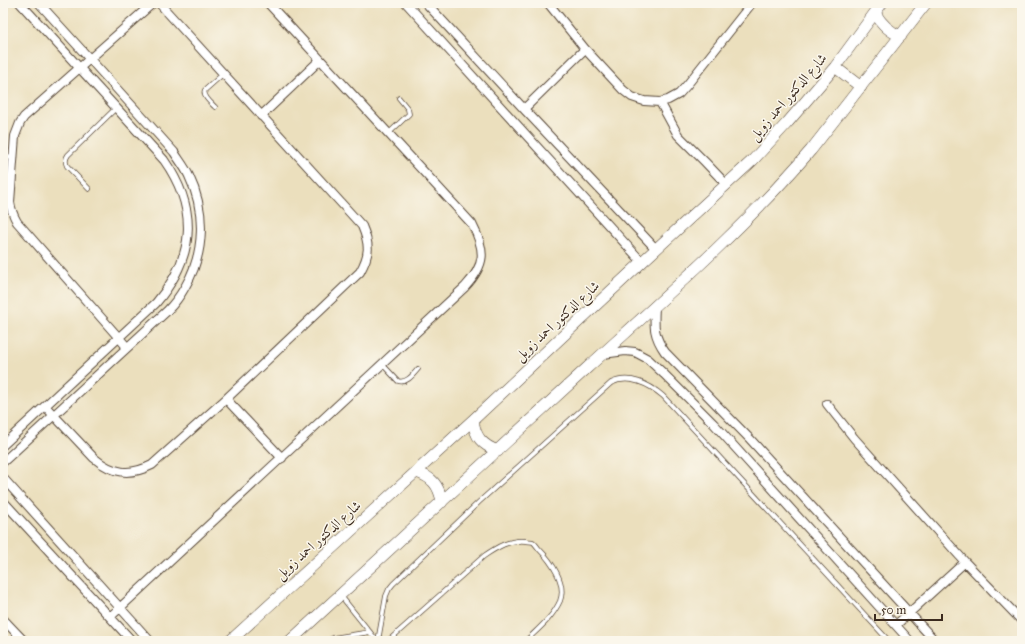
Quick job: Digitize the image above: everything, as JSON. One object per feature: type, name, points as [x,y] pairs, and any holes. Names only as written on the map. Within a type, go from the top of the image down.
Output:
[{"type":"street","points":[[3,445],[119,338],[165,293],[183,258],[188,232],[188,219],[180,188],[173,173],[164,160],[20,3]]},
{"type":"street","points":[[3,462],[167,311],[177,300],[192,274],[198,253],[201,230],[201,216],[194,189],[189,176],[174,152],[39,3]]},
{"type":"street","points":[[127,347],[13,216],[10,202],[13,157],[15,136],[24,117],[154,3]]},
{"type":"street","points":[[45,406],[102,465],[112,470],[122,472],[143,470],[152,465],[226,399],[360,272],[366,262],[368,249],[367,237],[362,226],[159,3]]},
{"type":"street","points":[[110,617],[465,288],[475,277],[481,264],[482,249],[472,224],[268,3]]},
{"type":"street","points":[[406,3],[642,262]]},
{"type":"street","points":[[426,3],[656,249]]},
{"type":"street","points":[[548,3],[586,49],[623,90],[632,97],[644,101],[660,102],[668,100],[679,94],[752,3]]},
{"type":"street","name":"شارع الدكتور احمد زويل","points":[[230,641],[473,420],[753,160],[835,67],[882,3]]},
{"type":"street","points":[[290,641],[498,451],[740,226],[811,150],[862,87],[926,3]]},
{"type":"street","points":[[875,13],[884,26],[891,32],[901,36]]},
{"type":"street","points":[[524,109],[586,49]]},
{"type":"street","points":[[262,116],[320,60]]},
{"type":"street","points":[[835,67],[862,87]]},
{"type":"street","points":[[660,102],[678,135],[726,184]]},
{"type":"street","points":[[655,306],[655,333],[665,352],[725,413],[935,641]]},
{"type":"street","points":[[603,354],[625,351],[635,352],[648,359],[714,424],[910,641]]},
{"type":"street","points":[[226,399],[282,458]]},
{"type":"street","points":[[827,404],[854,438],[965,562],[1022,621]]},
{"type":"street","points":[[714,424],[725,413]]},
{"type":"street","points":[[473,420],[474,429],[483,443],[498,451]]},
{"type":"street","points":[[416,472],[424,474],[431,479],[437,486],[442,502]]},
{"type":"street","points":[[3,478],[150,641]]},
{"type":"street","points":[[3,501],[132,641]]},
{"type":"street","points":[[896,626],[965,562]]},
{"type":"street","points":[[3,619],[24,641]]},
{"type":"lane","points":[[215,107],[204,95],[204,93],[205,90],[223,74]]},
{"type":"lane","points":[[388,133],[409,114],[408,109],[399,98]]},
{"type":"lane","points":[[89,189],[67,166],[65,162],[66,159],[68,155],[116,108]]},
{"type":"lane","points":[[3,158],[13,157]]},
{"type":"lane","points":[[383,365],[398,381],[401,382],[406,381],[418,369]]},
{"type":"lane","points":[[377,641],[386,596],[393,584],[479,502],[611,383],[618,380],[628,380],[646,384],[663,396],[889,641]]},
{"type":"lane","points":[[388,641],[484,556],[499,546],[510,542],[520,541],[532,542],[551,561],[558,574],[561,586],[560,600],[550,616],[526,641]]},
{"type":"lane","points":[[340,595],[377,641]]},
{"type":"lane","points":[[328,641],[333,638],[370,632]]}]
